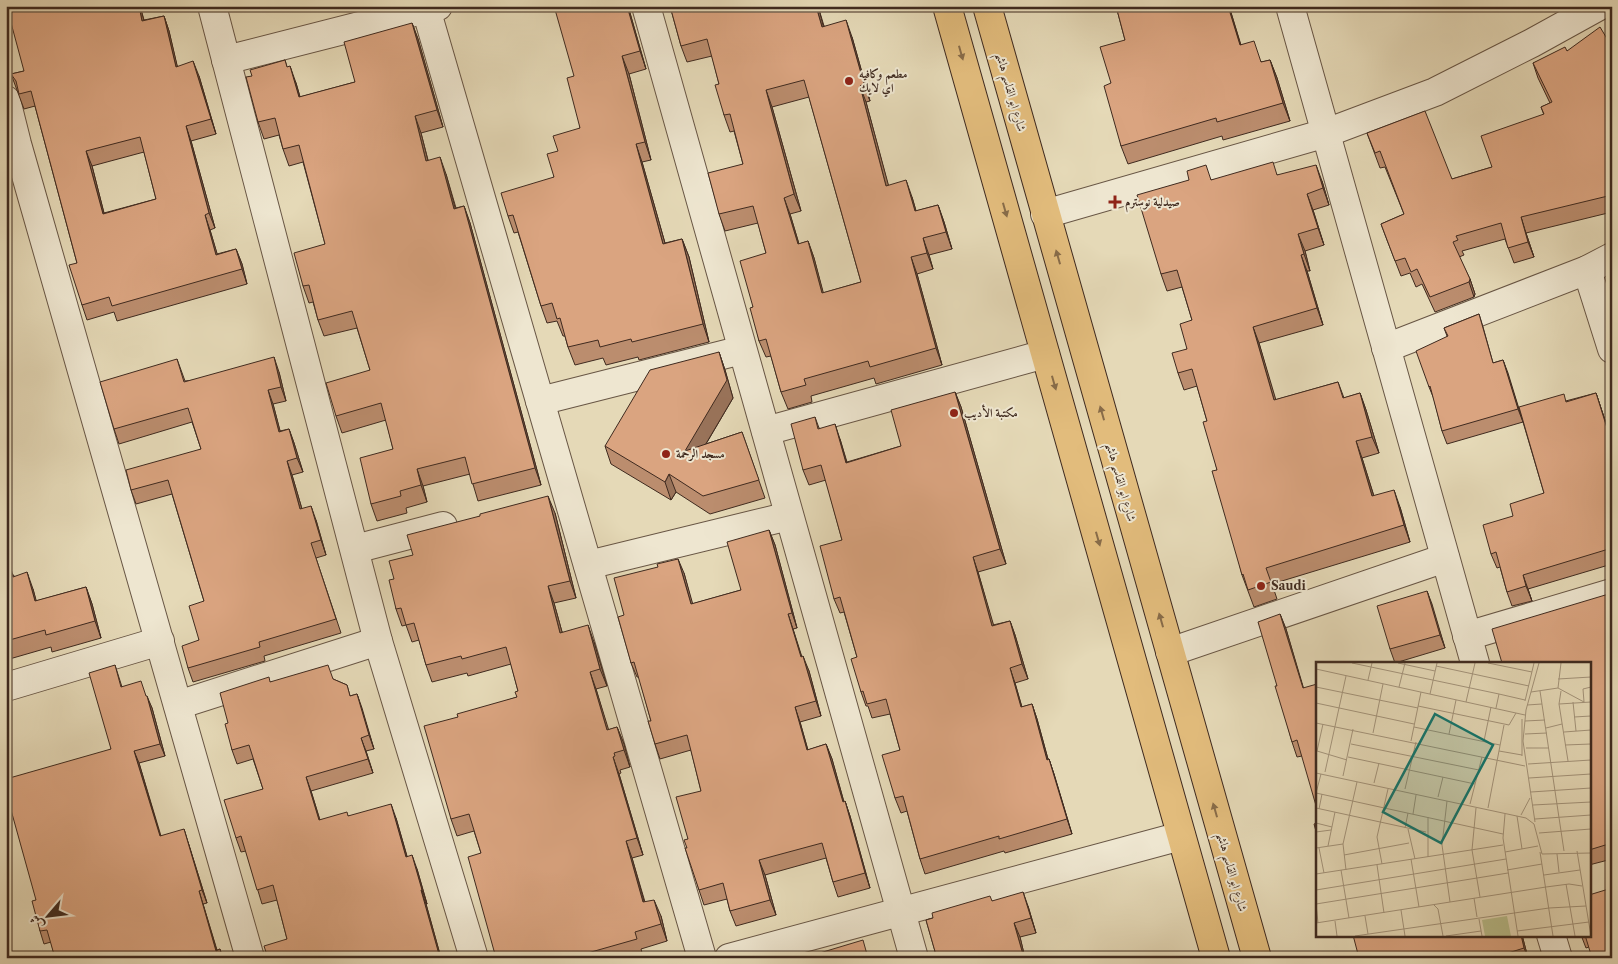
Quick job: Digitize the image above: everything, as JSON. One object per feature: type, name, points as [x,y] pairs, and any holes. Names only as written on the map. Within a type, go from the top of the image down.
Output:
[{"type":"main road","points":[[948,6],[1216,958]]},
{"type":"main road","name":"شارع ابو القاسم هاشم","points":[[987,6],[1257,958]]},
{"type":"street","points":[[212,6],[378,640],[474,958]]},
{"type":"street","points":[[646,6],[914,958]]},
{"type":"street","points":[[1290,6],[1475,662]]},
{"type":"street","points":[[1045,214],[1326,133],[1435,92],[1532,43],[1599,6]]},
{"type":"street","points":[[226,60],[432,8],[540,401],[558,496],[588,565],[702,958]]},
{"type":"street","points":[[6,100],[12,146],[160,641],[250,958]]},
{"type":"street","points":[[1386,348],[1587,270],[1612,257]]},
{"type":"street","points":[[1587,270],[1612,349]]},
{"type":"street","points":[[540,401],[742,350]]},
{"type":"street","points":[[766,432],[1045,354]]},
{"type":"street","points":[[588,565],[789,516]]},
{"type":"street","points":[[355,549],[471,519]]},
{"type":"street","points":[[1170,652],[1445,558]]},
{"type":"street","points":[[1467,636],[1612,593]]},
{"type":"street","points":[[178,705],[378,640]]},
{"type":"street","points":[[6,687],[160,641]]},
{"type":"street","points":[[729,958],[1181,836]]},
{"type":"street","points":[[1551,936],[1558,958]]},
{"type":"building","points":[[13,6],[139,6],[142,21],[164,16],[176,67],[193,61],[211,119],[186,126],[209,213],[205,215],[216,255],[236,249],[242,269],[112,306],[109,297],[82,305],[69,265],[77,263],[31,91],[19,94],[16,81],[11,74],[24,71],[7,8]],"holes":[[[140,137],[156,199],[103,214],[86,151]]]},
{"type":"building","points":[[554,6],[627,6],[640,51],[622,56],[645,142],[636,144],[663,244],[682,239],[703,324],[632,342],[631,339],[600,347],[598,340],[568,347],[560,318],[557,319],[552,303],[541,306],[513,215],[508,216],[501,193],[554,177],[547,154],[558,151],[553,136],[580,128],[567,78],[574,76]]},
{"type":"building","points":[[670,6],[816,6],[822,27],[846,20],[864,84],[860,86],[886,186],[906,180],[915,211],[938,205],[946,232],[923,238],[927,253],[911,257],[936,348],[870,367],[868,361],[804,379],[806,385],[781,392],[766,339],[759,341],[750,308],[753,307],[740,261],[766,253],[753,206],[719,214],[708,173],[743,164],[730,114],[724,115],[715,85],[719,84],[707,39],[681,46]],"holes":[[[804,80],[861,282],[822,293],[808,241],[798,244],[784,198],[794,194],[766,90]]]},
{"type":"building","points":[[1116,6],[1228,6],[1240,45],[1254,41],[1261,62],[1270,60],[1283,103],[1217,122],[1216,118],[1121,146],[1104,86],[1111,83],[1100,47],[1125,40]]},
{"type":"building","points":[[412,23],[437,110],[415,116],[426,161],[440,157],[454,209],[464,206],[535,468],[472,484],[465,457],[417,469],[421,485],[400,491],[401,496],[371,504],[360,458],[393,449],[381,403],[336,416],[326,383],[370,370],[352,311],[318,320],[309,285],[303,286],[294,253],[325,244],[299,145],[283,149],[275,118],[258,122],[246,77],[252,76],[250,70],[285,60],[287,67],[290,66],[299,97],[355,82],[344,42]]},
{"type":"building","points":[[1600,27],[1612,47],[1612,195],[1521,217],[1528,242],[1508,248],[1501,223],[1456,236],[1458,240],[1453,242],[1470,279],[1469,282],[1430,297],[1417,269],[1411,272],[1405,258],[1395,261],[1381,224],[1404,214],[1380,151],[1375,153],[1367,133],[1425,111],[1452,179],[1492,167],[1481,136],[1544,114],[1541,107],[1552,102],[1533,63],[1565,47],[1567,51]]},
{"type":"building","points":[[1273,162],[1277,175],[1316,165],[1323,188],[1307,194],[1318,228],[1298,234],[1304,254],[1301,255],[1317,308],[1253,327],[1274,400],[1338,382],[1343,398],[1360,393],[1372,437],[1356,441],[1372,496],[1394,490],[1404,525],[1266,568],[1271,582],[1248,590],[1212,471],[1217,470],[1203,422],[1207,421],[1192,369],[1178,373],[1172,353],[1187,349],[1180,324],[1192,320],[1177,270],[1161,274],[1137,195],[1189,180],[1187,171],[1206,165],[1211,180]]},
{"type":"building","points":[[1479,314],[1493,363],[1503,360],[1518,409],[1442,431],[1430,386],[1416,351],[1448,336],[1444,328]]},
{"type":"building","points":[[719,352],[727,380],[685,451],[742,432],[759,480],[703,496],[669,474],[665,482],[605,446],[650,370]]},
{"type":"building","points":[[274,357],[281,387],[268,390],[279,432],[289,429],[297,458],[287,461],[300,509],[311,506],[321,540],[311,543],[336,619],[259,642],[260,647],[188,668],[182,646],[199,640],[189,606],[204,601],[168,480],[131,490],[126,470],[201,449],[188,408],[114,429],[100,382],[177,359],[184,382]]},
{"type":"building","points":[[955,392],[1000,549],[973,557],[992,626],[1010,621],[1022,664],[1010,668],[1021,707],[1032,704],[1047,760],[1049,759],[1067,819],[920,859],[903,796],[895,798],[882,755],[900,750],[886,699],[867,704],[863,691],[861,692],[851,659],[857,657],[840,597],[834,599],[820,546],[842,540],[821,465],[803,470],[791,424],[815,417],[818,429],[835,424],[846,463],[901,446],[891,410]]},
{"type":"building","points":[[1596,393],[1612,444],[1612,548],[1523,575],[1526,586],[1507,592],[1496,552],[1491,554],[1483,525],[1513,516],[1510,504],[1544,493],[1519,407],[1564,394],[1566,402]]},
{"type":"building","points":[[548,496],[570,581],[548,586],[560,633],[588,625],[600,669],[590,672],[607,730],[617,727],[624,750],[614,753],[615,756],[613,757],[637,838],[626,841],[643,902],[654,900],[661,924],[635,932],[637,939],[570,958],[496,958],[468,857],[481,853],[469,814],[451,819],[424,726],[458,717],[457,714],[517,697],[515,692],[518,691],[506,647],[462,659],[461,656],[426,665],[414,623],[406,625],[401,608],[396,609],[389,580],[394,579],[389,561],[413,555],[407,535]]},
{"type":"building","points":[[769,530],[792,613],[788,614],[816,701],[795,707],[807,750],[826,744],[843,802],[845,801],[865,873],[833,882],[822,843],[759,860],[770,900],[730,911],[723,883],[699,890],[685,848],[687,848],[684,840],[688,839],[676,797],[701,791],[687,735],[655,744],[648,721],[651,721],[634,662],[631,663],[618,617],[624,615],[614,578],[658,567],[657,564],[678,559],[691,604],[741,590],[727,542]]},
{"type":"building","points":[[10,564],[13,577],[27,572],[35,601],[86,587],[95,621],[46,635],[45,630],[6,641],[6,565]]},
{"type":"building","points":[[1427,591],[1440,635],[1390,649],[1377,606]]},
{"type":"building","points":[[1612,593],[1612,843],[1590,850],[1590,662],[1502,662],[1492,629]]},
{"type":"building","points":[[1280,614],[1303,688],[1316,684],[1316,806],[1297,740],[1292,742],[1258,622]]},
{"type":"building","points":[[115,665],[121,687],[141,681],[147,696],[160,744],[134,751],[160,836],[184,829],[202,890],[199,891],[216,951],[220,949],[222,958],[55,958],[47,930],[40,931],[32,901],[36,900],[6,792],[6,779],[111,749],[89,673]]},
{"type":"building","points":[[328,665],[333,679],[347,685],[350,696],[357,694],[369,735],[361,738],[368,759],[306,777],[319,820],[347,812],[348,816],[391,804],[406,857],[412,855],[440,958],[268,958],[264,946],[287,939],[273,885],[257,890],[241,836],[236,838],[224,800],[263,789],[249,745],[232,750],[225,724],[228,723],[220,693],[269,677],[270,682]]},
{"type":"building","points":[[1612,888],[1612,958],[1592,958],[1585,936],[1590,936],[1590,895]]},
{"type":"building","points":[[1023,892],[1031,918],[1014,923],[1024,958],[940,958],[939,954],[936,955],[926,920],[933,918],[932,913],[990,896],[992,901]]},
{"type":"building","points":[[1353,936],[1521,936],[1524,948],[1492,958],[1359,958]]},
{"type":"building","points":[[863,940],[868,958],[803,958]]},
{"type":"place","name":"مطعم وكافيه اي لايك","points":[[849,81]]},
{"type":"place","name":"صيدلية نوسترم","points":[[1115,202]]},
{"type":"place","name":"مكتبة الأديب","points":[[954,413]]},
{"type":"place","name":"مسجد الرحمة","points":[[666,454]]},
{"type":"place","name":"Saudi","points":[[1261,586]]}]
